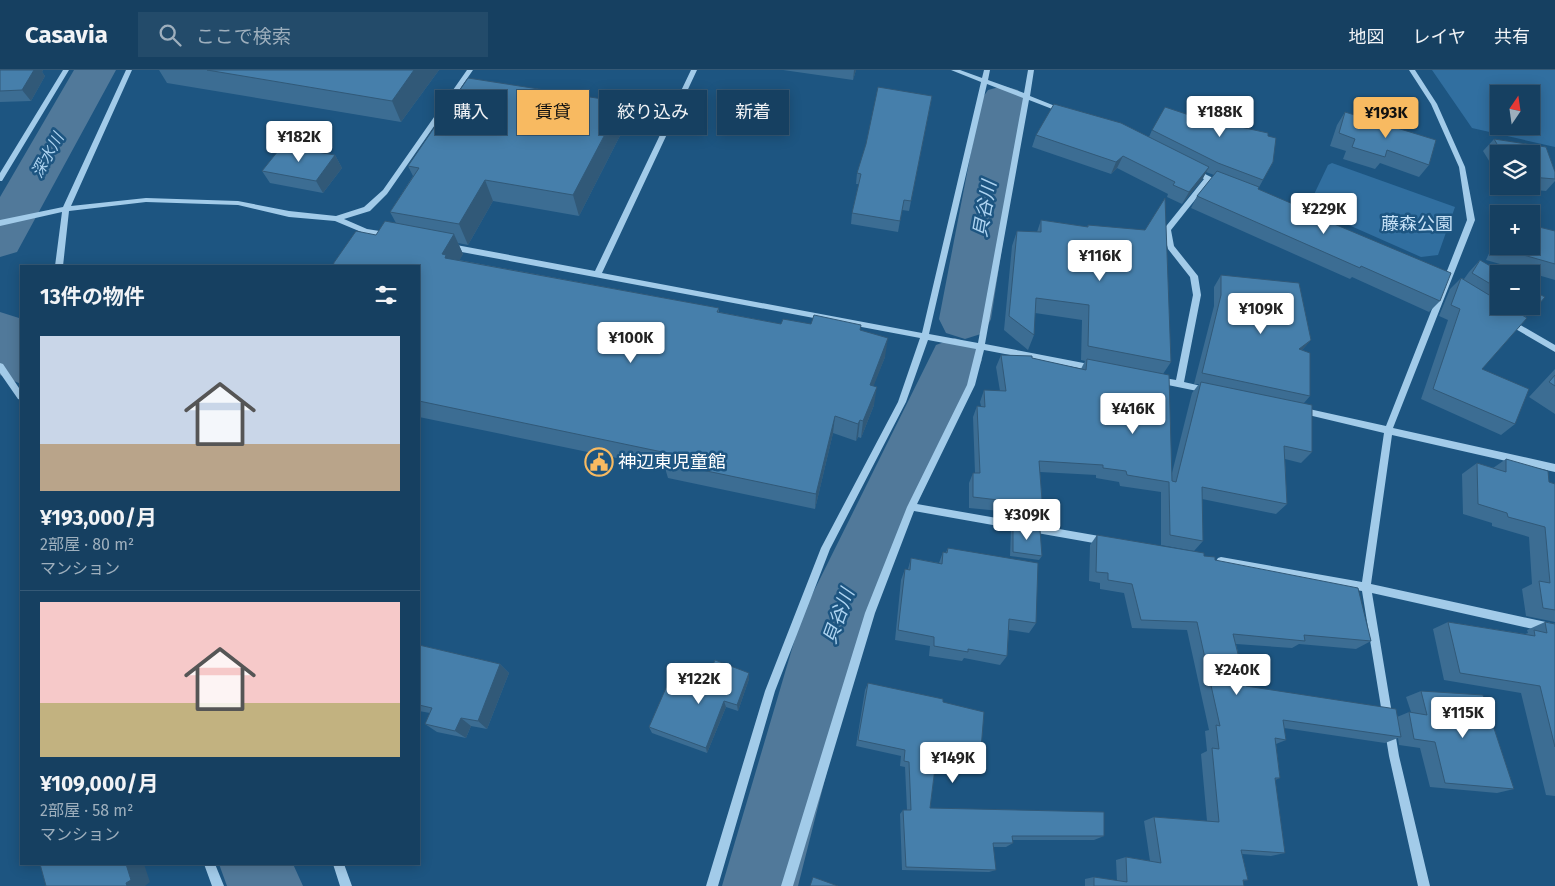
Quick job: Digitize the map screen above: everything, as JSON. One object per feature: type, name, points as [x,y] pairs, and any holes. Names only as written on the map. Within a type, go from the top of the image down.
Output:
[{"type":"street","points":[[0,179],[66,70]]},
{"type":"street","points":[[59,265],[66,209],[128,70]]},
{"type":"street","points":[[336,219],[367,209],[385,192],[470,70]]},
{"type":"street","points":[[598,274],[694,70]]},
{"type":"street","points":[[954,70],[1025,98],[1071,113]]},
{"type":"street","points":[[712,886],[770,691],[826,548],[902,402],[925,336],[987,70]]},
{"type":"street","points":[[787,886],[870,613],[911,507],[971,385],[981,346],[1031,70]]},
{"type":"street","points":[[1412,70],[1434,104],[1462,167],[1471,220],[1389,428],[1366,586],[1394,756],[1424,886]]},
{"type":"street","points":[[1184,166],[1226,185]]},
{"type":"street","points":[[1179,384],[1197,295],[1194,276],[1170,247],[1168,230],[1208,178]]},
{"type":"street","points":[[0,223],[66,209],[146,200],[238,203],[289,214],[336,219],[366,231],[395,237]]},
{"type":"street","points":[[443,245],[1103,370]]},
{"type":"street","points":[[1506,319],[1555,349]]},
{"type":"street","points":[[0,366],[20,396]]},
{"type":"street","points":[[1150,378],[1217,392]]},
{"type":"street","points":[[1293,408],[1389,428],[1555,468]]},
{"type":"street","points":[[911,507],[1114,542]]},
{"type":"street","points":[[1211,559],[1366,586],[1555,628]]},
{"type":"street","points":[[210,865],[218,886]]},
{"type":"street","points":[[339,865],[346,886]]},
{"type":"green space","points":[[1432,70],[1555,70],[1555,147],[1503,135],[1540,135],[1540,85],[1490,85],[1490,132],[1472,128]]},
{"type":"green space","name":"藤森公園","points":[[1332,163],[1455,207],[1438,255],[1421,257],[1308,207],[1328,165]]},
{"type":"building","points":[[0,70],[34,70],[22,90],[0,91]]},
{"type":"building","points":[[207,70],[414,70],[392,101]]},
{"type":"building","points":[[468,78],[545,90],[517,90],[517,135],[589,135],[589,97],[599,98],[599,135],[605,135],[573,195],[485,180],[459,224],[390,212],[419,168],[408,166],[435,126],[435,135],[507,135],[507,90],[460,90]]},
{"type":"building","points":[[878,87],[932,96],[911,201],[904,200],[900,221],[852,213],[861,174],[857,173],[866,144]]},
{"type":"building","points":[[1196,101],[1239,112],[1236,126],[1268,133],[1268,136],[1276,138],[1273,162],[1263,180],[1218,163],[1152,130],[1165,107],[1192,116]]},
{"type":"building","points":[[1054,104],[1121,123],[1209,167],[1189,192],[1173,185],[1175,182],[1123,156],[1116,162],[1036,135]]},
{"type":"building","points":[[1345,112],[1436,140],[1429,165],[1387,150],[1385,157],[1352,147],[1355,139],[1339,133]]},
{"type":"building","points":[[1494,139],[1533,145],[1498,145]]},
{"type":"building","points":[[282,146],[335,155],[316,181],[262,171]]},
{"type":"building","points":[[1540,146],[1546,147],[1555,172],[1555,179],[1540,178]]},
{"type":"building","points":[[1217,171],[1259,187],[1258,189],[1328,219],[1327,221],[1451,273],[1440,301],[1197,196]]},
{"type":"building","points":[[1165,198],[1171,362],[1088,346],[1089,305],[1036,298],[1034,335],[1009,316],[1017,231],[1041,232],[1041,220],[1088,227],[1088,225],[1145,230]]},
{"type":"building","points":[[385,221],[454,234],[442,254],[446,255],[445,258],[719,308],[717,312],[781,324],[783,319],[811,324],[814,315],[861,325],[860,330],[888,338],[870,385],[877,387],[863,421],[860,420],[858,424],[835,416],[816,494],[664,462],[667,453],[420,401],[420,265],[333,264],[356,231],[376,235]]},
{"type":"building","points":[[1540,227],[1555,231],[1555,264],[1524,255],[1540,255]]},
{"type":"building","points":[[1480,260],[1490,266],[1490,284],[1472,273]]},
{"type":"building","points":[[1221,275],[1299,283],[1311,340],[1299,349],[1310,353],[1310,396],[1202,373],[1221,295]]},
{"type":"building","points":[[1461,278],[1490,296],[1490,315],[1522,315],[1527,318],[1482,369],[1529,389],[1515,424],[1433,389],[1460,309],[1451,305]]},
{"type":"building","points":[[1540,294],[1545,297],[1540,303]]},
{"type":"building","points":[[1001,355],[1032,356],[1032,358],[1086,370],[1087,359],[1169,375],[1172,481],[1176,482],[1201,382],[1312,405],[1312,452],[1284,446],[1287,504],[1202,487],[1203,541],[1170,535],[1169,482],[1127,475],[1126,471],[1103,468],[1103,465],[1039,461],[1043,513],[1016,509],[1016,502],[973,497],[973,473],[980,473],[977,406],[985,407],[984,390],[1006,391]]},
{"type":"building","points":[[1555,375],[1555,386],[1549,382]]},
{"type":"building","points":[[1506,459],[1548,471],[1549,482],[1555,484],[1555,610],[1543,608],[1539,581],[1550,583],[1545,527],[1508,517],[1507,513],[1478,504],[1477,463],[1506,472]]},
{"type":"building","points":[[1013,526],[1040,530],[1042,556],[1013,552]]},
{"type":"building","points":[[1097,535],[1204,553],[1204,556],[1215,557],[1215,560],[1358,588],[1371,641],[1304,635],[1305,641],[1233,634],[1246,686],[1396,709],[1401,737],[1283,720],[1286,740],[1275,738],[1280,778],[1275,778],[1285,853],[1241,850],[1248,880],[1243,880],[1244,886],[1094,886],[1094,877],[1127,882],[1126,857],[1161,863],[1154,817],[1219,822],[1212,748],[1219,749],[1216,725],[1220,726],[1197,622],[1141,620],[1132,584],[1108,580],[1108,573],[1096,572]]},
{"type":"building","points":[[948,548],[1038,563],[1036,623],[1009,619],[1007,656],[968,649],[968,652],[934,646],[934,637],[898,630],[905,569],[910,570],[911,558],[942,564],[943,552],[947,553]]},
{"type":"building","points":[[1448,622],[1535,636],[1534,630],[1547,633],[1545,622],[1555,624],[1555,747],[1540,686],[1460,673]]},
{"type":"building","points":[[420,645],[500,664],[478,721],[461,718],[455,731],[425,724],[432,708],[420,705]]},
{"type":"building","points":[[715,660],[749,673],[737,705],[724,701],[706,748],[649,727],[669,681],[701,692]]},
{"type":"building","points":[[868,683],[943,699],[943,702],[984,712],[980,762],[937,752],[930,808],[1104,812],[1104,836],[1012,836],[1013,843],[993,843],[996,870],[906,867],[903,810],[911,810],[909,762],[904,761],[905,750],[858,740]]},
{"type":"building","points":[[1421,691],[1483,695],[1514,789],[1445,783],[1435,742],[1414,739],[1409,712],[1427,715]]},
{"type":"building","points":[[40,865],[126,865],[131,880],[126,883],[127,886],[46,886]]},
{"type":"building","points":[[813,877],[838,886],[810,886]]},
{"type":"waterway","name":"深水川","points":[[0,239],[95,70]]},
{"type":"waterway","name":"貝谷川","points":[[965,319],[1003,100]]},
{"type":"waterway","name":"深水川","points":[[0,333],[20,361]]},
{"type":"waterway","name":"貝谷川","points":[[760,886],[834,615],[955,360]]},
{"type":"waterway","name":"深水川","points":[[256,865],[265,886]]},
{"type":"place","name":"神辺東児童館","points":[[599,462]]}]
